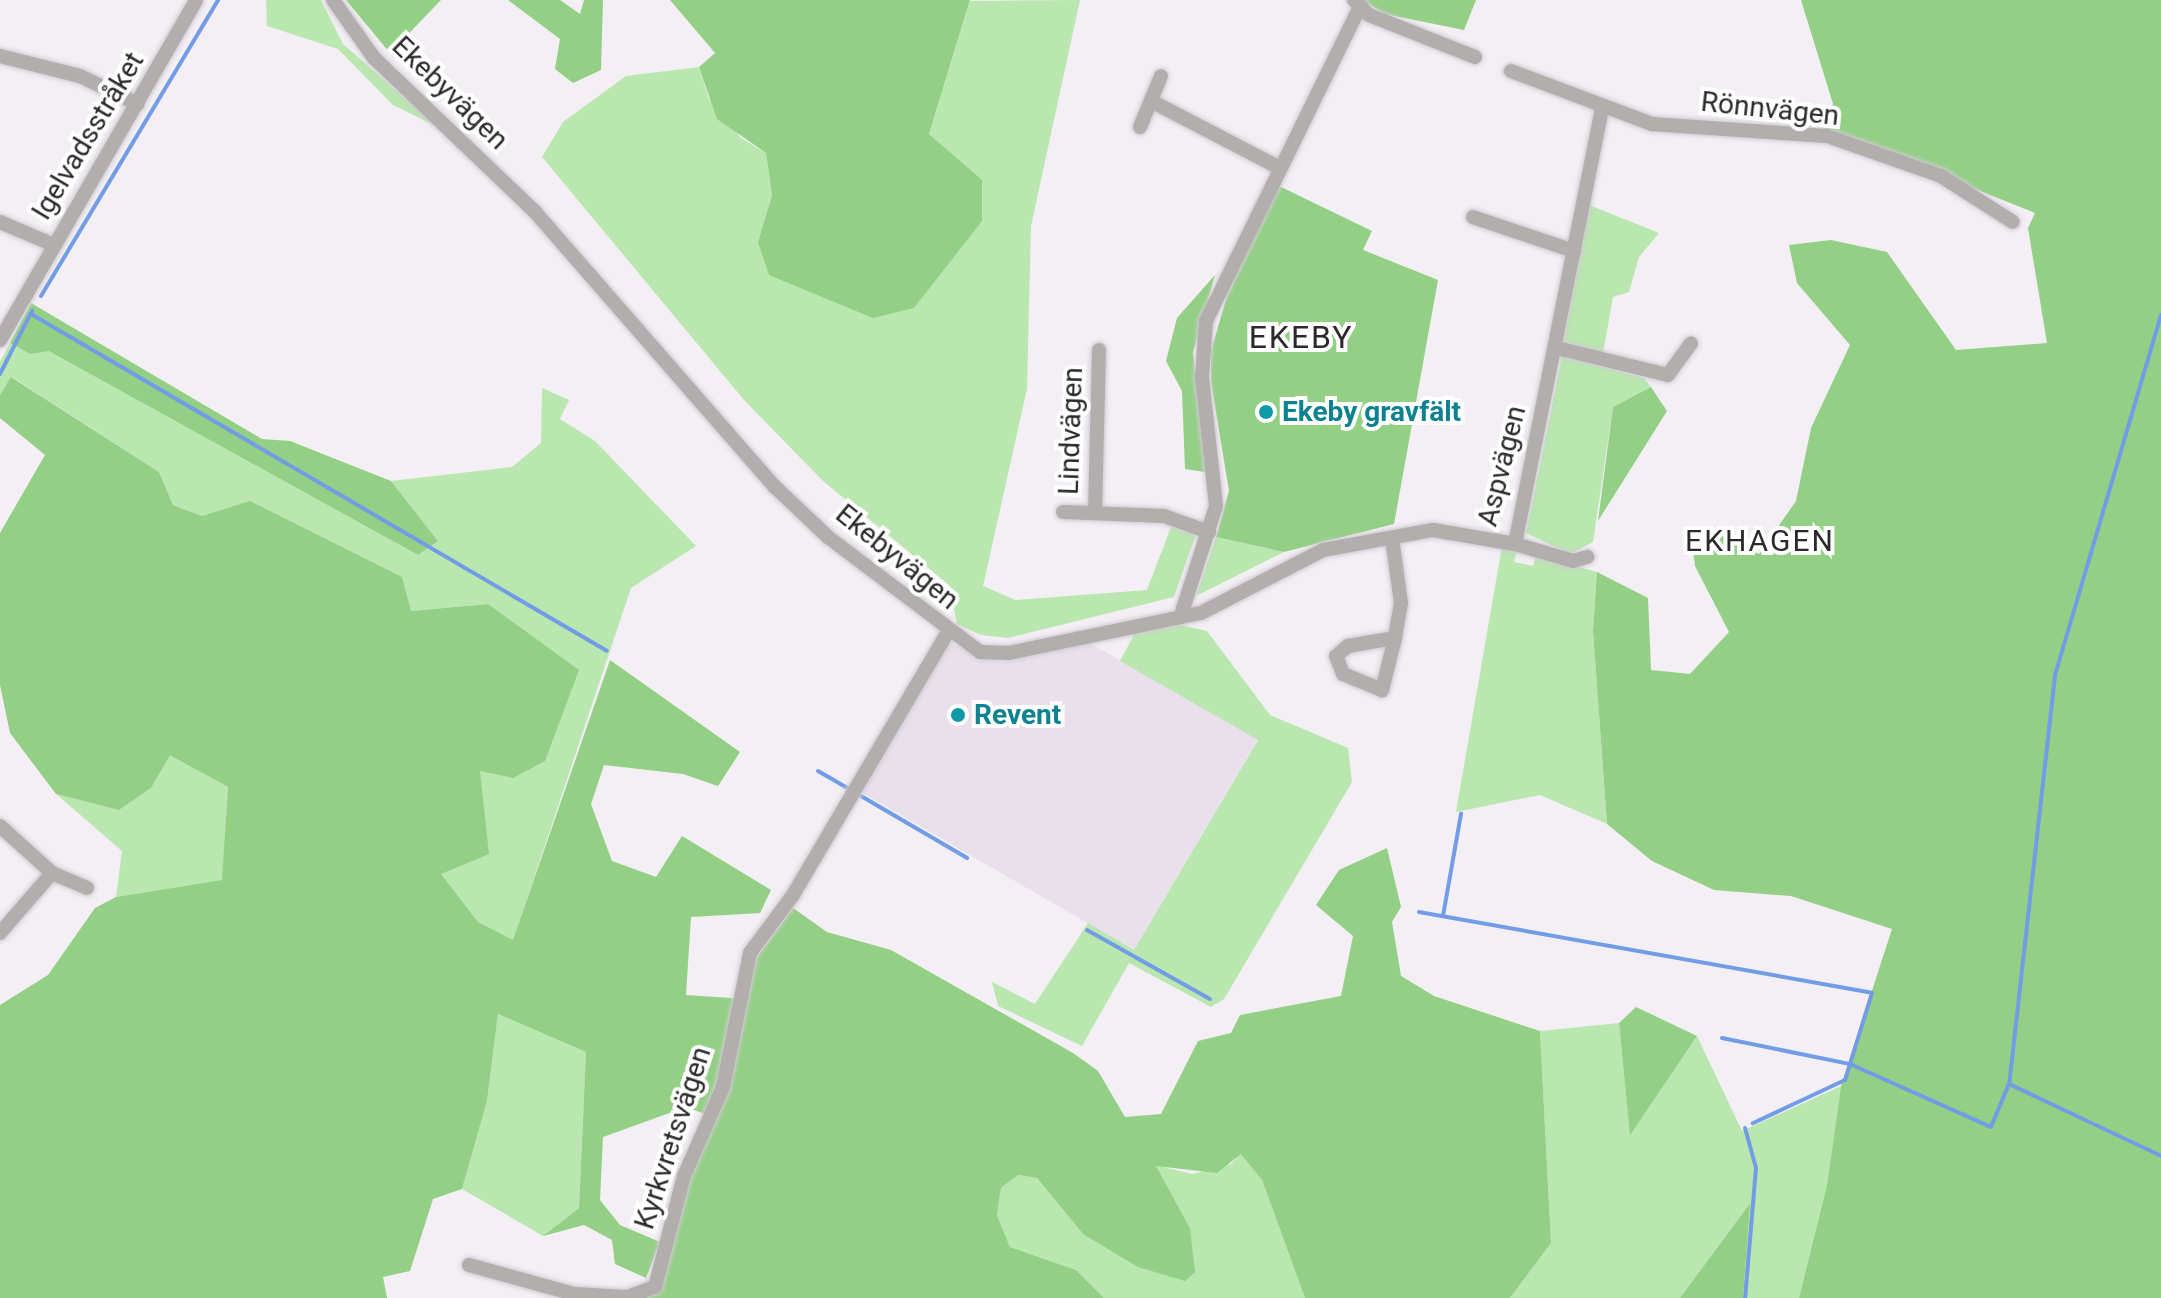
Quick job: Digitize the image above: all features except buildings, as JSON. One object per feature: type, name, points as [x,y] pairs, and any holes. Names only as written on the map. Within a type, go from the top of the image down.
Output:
[{"type":"street","name":"Igelvadsstråket","points":[[0,340],[196,0]]},
{"type":"street","name":"Ekebyvägen","points":[[333,0],[374,58],[535,212],[774,486],[948,632],[980,652],[1009,653],[1182,612]]},
{"type":"street","points":[[1182,612],[1209,532],[1217,467],[1201,347],[1212,305],[1356,3],[1475,57]]},
{"type":"street","points":[[0,56],[80,76],[138,104]]},
{"type":"street","name":"Rönnvägen","points":[[1511,71],[1652,124],[1827,136],[1941,176],[2013,222]]},
{"type":"street","points":[[1140,127],[1161,76]]},
{"type":"street","points":[[1151,101],[1278,167]]},
{"type":"street","name":"Aspvägen","points":[[1182,612],[1201,613],[1237,598],[1323,550],[1433,530],[1515,544],[1557,348],[1602,107]]},
{"type":"street","points":[[1473,217],[1574,251]]},
{"type":"street","points":[[0,222],[54,245]]},
{"type":"street","points":[[1557,348],[1668,375],[1691,343]]},
{"type":"street","name":"Lindvägen","points":[[1095,513],[1099,350]]},
{"type":"street","name":"Lindvägen","points":[[1063,512],[1164,516],[1209,532]]},
{"type":"street","points":[[1392,538],[1401,603],[1395,638],[1382,690],[1343,674],[1336,656],[1348,646],[1395,638]]},
{"type":"street","points":[[1515,544],[1573,561],[1587,557]]},
{"type":"street","name":"Kyrkvretsvägen","points":[[469,1265],[574,1294],[627,1297],[655,1287],[684,1176],[723,1087],[750,953],[793,895],[948,632]]},
{"type":"street","points":[[0,826],[52,873],[87,888]]},
{"type":"street","points":[[0,933],[52,873]]},
{"type":"shaded area","points":[[1088,642],[1258,739],[1134,950],[861,792],[949,643],[1002,663]]},
{"type":"green space","points":[[266,0],[321,0],[343,44],[438,127],[393,105],[338,49],[267,26]]},
{"type":"green space","points":[[346,0],[441,0],[390,53]]},
{"type":"green space","points":[[508,0],[560,0],[580,14],[584,0],[603,0],[601,70],[573,83],[555,69],[560,39]]},
{"type":"green space","points":[[670,0],[970,0],[929,134],[982,180],[982,221],[914,308],[873,318],[769,275],[758,242],[772,195],[766,153],[717,119],[699,67],[715,53]]},
{"type":"green space","points":[[1080,0],[1031,226],[1027,389],[983,586],[1015,600],[1147,590],[1171,527],[1196,534],[1174,597],[1008,638],[981,635],[957,624],[949,585],[823,481],[744,400],[542,157],[563,122],[626,76],[699,67],[709,99],[741,138],[766,153],[772,195],[758,242],[914,308],[947,264],[981,180],[929,134],[970,1]]},
{"type":"green space","points":[[1362,0],[1476,0],[1464,30],[1385,14]]},
{"type":"green space","points":[[1801,0],[2161,0],[2161,1298],[1799,1298],[1827,1185],[1841,1086],[1892,929],[1791,896],[1714,890],[1652,861],[1607,824],[1593,631],[1597,572],[1648,598],[1651,670],[1690,674],[1729,632],[1695,566],[1692,541],[1712,531],[1759,554],[1796,501],[1811,428],[1850,345],[1797,283],[1789,245],[1831,240],[1887,252],[1956,350],[2047,343],[2028,228],[2035,213],[1820,127],[1833,104]]},
{"type":"green space","points":[[1279,186],[1372,231],[1363,250],[1438,280],[1394,524],[1284,552],[1216,537],[1229,491],[1211,382],[1211,351],[1227,296]]},
{"type":"green space","points":[[1589,205],[1659,233],[1639,257],[1629,292],[1613,297],[1603,353],[1563,344]]},
{"type":"green space","points":[[1215,275],[1193,352],[1205,472],[1185,469],[1182,391],[1166,361],[1177,318]]},
{"type":"green space","points":[[31,303],[262,439],[290,441],[391,481],[438,541],[418,555],[49,351],[30,354],[10,343]]},
{"type":"green space","points":[[10,343],[30,354],[49,350],[418,555],[438,541],[391,481],[512,467],[541,443],[542,388],[569,400],[560,419],[595,441],[696,546],[631,588],[513,941],[478,922],[440,874],[480,771],[488,604],[411,611],[250,502],[202,516],[173,505],[159,472],[12,377],[0,395],[0,362]]},
{"type":"green space","points":[[1562,356],[1644,378],[1651,387],[1613,407],[1593,542],[1570,554],[1526,533]]},
{"type":"green space","points":[[11,377],[159,472],[173,505],[202,516],[250,501],[402,577],[411,611],[488,604],[579,670],[545,761],[513,778],[480,771],[489,854],[441,874],[478,922],[513,940],[610,660],[740,752],[718,786],[683,774],[604,765],[591,804],[612,861],[656,877],[682,836],[771,890],[760,913],[691,917],[686,995],[746,999],[757,957],[793,908],[827,932],[891,950],[1073,1053],[1098,1071],[1125,1117],[1161,1114],[1198,1041],[1231,1033],[1240,1015],[1341,996],[1353,936],[1316,905],[1339,870],[1387,848],[1401,907],[1392,922],[1401,976],[1434,996],[1540,1031],[1551,1243],[1510,1298],[1305,1298],[1262,1180],[1241,1154],[1217,1173],[1156,1166],[1190,1228],[1195,1272],[1185,1281],[1138,1267],[1083,1234],[1037,1178],[1018,1175],[1001,1188],[997,1215],[1010,1247],[1076,1270],[1104,1298],[642,1298],[657,1288],[687,1178],[713,1117],[686,1107],[603,1137],[600,1200],[620,1225],[660,1242],[646,1278],[615,1264],[612,1240],[584,1225],[543,1236],[579,1208],[586,1052],[498,1014],[487,1101],[462,1189],[433,1199],[410,1271],[383,1277],[387,1298],[0,1298],[0,1005],[48,975],[95,908],[116,897],[222,880],[228,787],[170,755],[151,788],[119,810],[56,794],[10,733],[0,685],[0,533],[45,455],[0,418],[0,395]]},
{"type":"green space","points":[[1651,387],[1667,411],[1598,521],[1613,407]]},
{"type":"green space","points":[[1216,537],[1284,552],[1196,596]]},
{"type":"green space","points":[[1502,546],[1517,550],[1514,562],[1533,566],[1536,555],[1597,572],[1593,631],[1607,824],[1540,795],[1456,812]]},
{"type":"green space","points":[[1181,625],[1207,631],[1270,715],[1348,748],[1352,782],[1224,999],[1211,1007],[1129,963],[1082,1046],[998,1006],[992,982],[1035,1004],[1088,923],[1134,950],[1258,740],[1120,661],[1135,633]]},
{"type":"green space","points":[[170,754],[228,787],[223,880],[116,897],[122,851],[56,794],[119,810],[151,788]]},
{"type":"green space","points":[[1636,1007],[1697,1036],[1630,1135],[1619,1023]]},
{"type":"green space","points":[[498,1014],[586,1052],[579,1208],[543,1236],[462,1189],[487,1101]]},
{"type":"green space","points":[[1619,1023],[1630,1133],[1697,1036],[1742,1131],[1841,1086],[1827,1185],[1799,1298],[1743,1298],[1749,1204],[1680,1298],[1510,1298],[1551,1243],[1540,1031]]},
{"type":"green space","points":[[1241,1153],[1262,1180],[1305,1298],[1104,1298],[1076,1270],[1010,1247],[997,1215],[1001,1188],[1018,1175],[1037,1178],[1083,1234],[1190,1228],[1155,1165],[1192,1174],[1231,1164]]},
{"type":"green space","points":[[1750,1203],[1743,1298],[1680,1298]]},
{"type":"waterway","points":[[41,296],[218,0]]},
{"type":"waterway","points":[[0,374],[32,311]]},
{"type":"waterway","points":[[31,314],[607,651]]},
{"type":"waterway","points":[[2161,315],[2055,676],[2009,1084],[2161,1156]]},
{"type":"waterway","points":[[818,771],[851,790]]},
{"type":"waterway","points":[[861,796],[967,858]]},
{"type":"waterway","points":[[1443,916],[1461,814]]},
{"type":"waterway","points":[[1419,912],[1872,993],[1845,1080],[1753,1123]]},
{"type":"waterway","points":[[1087,930],[1210,999]]},
{"type":"waterway","points":[[1722,1038],[1850,1064],[1991,1127],[2009,1084]]},
{"type":"waterway","points":[[1745,1128],[1756,1168],[1745,1298]]},
{"type":"place","name":"Ekeby gravfält","points":[[1266,412]]},
{"type":"place","name":"Revent","points":[[958,715]]},
{"type":"district","name":"EKEBY","points":[[1301,337]]},
{"type":"district","name":"EKHAGEN","points":[[1760,541]]}]
